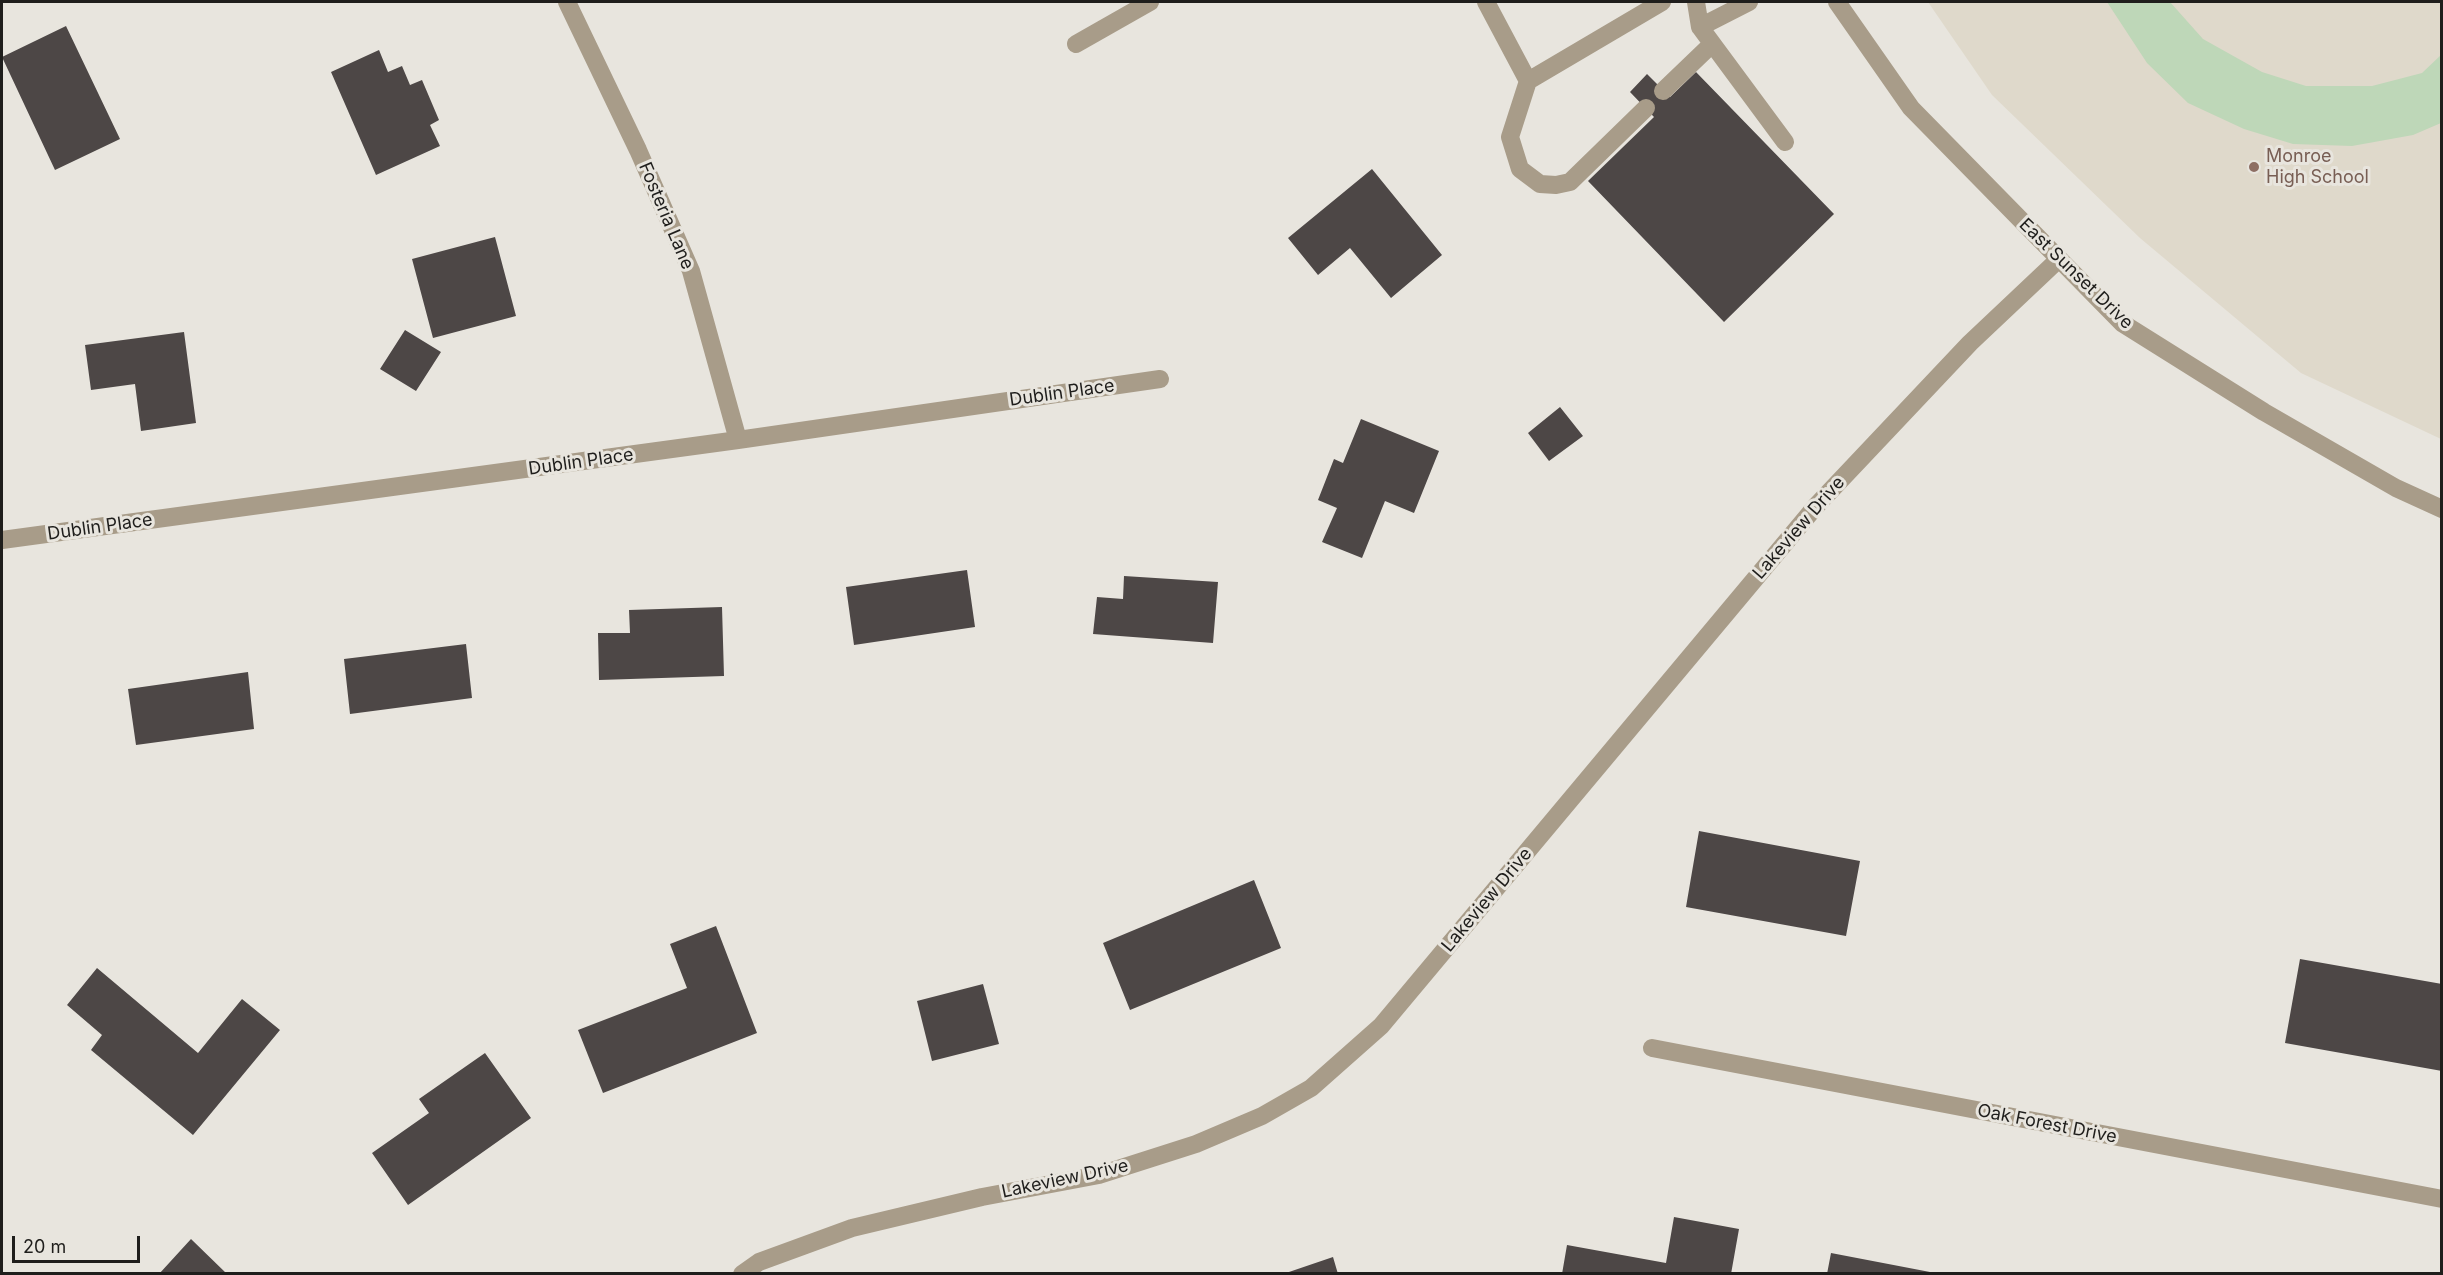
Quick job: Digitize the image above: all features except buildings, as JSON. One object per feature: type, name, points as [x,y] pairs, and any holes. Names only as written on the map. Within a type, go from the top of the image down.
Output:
[{"type":"street","name":"Fosteria Lane","points":[[567,2],[638,150],[691,270],[738,440]]},
{"type":"street","points":[[1076,44],[1150,2]]},
{"type":"street","points":[[1486,2],[1528,81]]},
{"type":"street","points":[[1647,108],[1570,182],[1556,185],[1540,184],[1520,169],[1510,137],[1528,81],[1662,2]]},
{"type":"street","points":[[1696,2],[1700,27],[1785,142]]},
{"type":"street","points":[[1700,27],[1749,2]]},
{"type":"street","name":"East Sunset Drive","points":[[1837,2],[1911,108],[2122,323],[2335,453],[2396,488],[2442,508]]},
{"type":"street","points":[[1663,91],[1712,44]]},
{"type":"street","name":"Lakeview Drive","points":[[742,1274],[759,1262],[852,1228],[982,1197],[1099,1175],[1196,1144],[1262,1116],[1311,1088],[1381,1026],[1816,506],[1970,343],[2059,259]]},
{"type":"street","name":"Dublin Place","points":[[2,540],[738,440],[1160,379]]},
{"type":"street","name":"Oak Forest Drive","points":[[1652,1048],[2442,1199]]},
{"type":"shaded area","name":"Monroe High School","points":[[1928,2],[2441,2],[2441,439],[2301,373],[2140,238],[1992,95]]},
{"type":"green space","points":[[2107,2],[2170,2],[2203,39],[2262,72],[2306,86],[2372,86],[2422,73],[2441,55],[2441,123],[2413,135],[2352,146],[2293,144],[2244,129],[2188,103],[2147,63]]},
{"type":"place","name":"Monroe High School","points":[[2254,167]]}]
